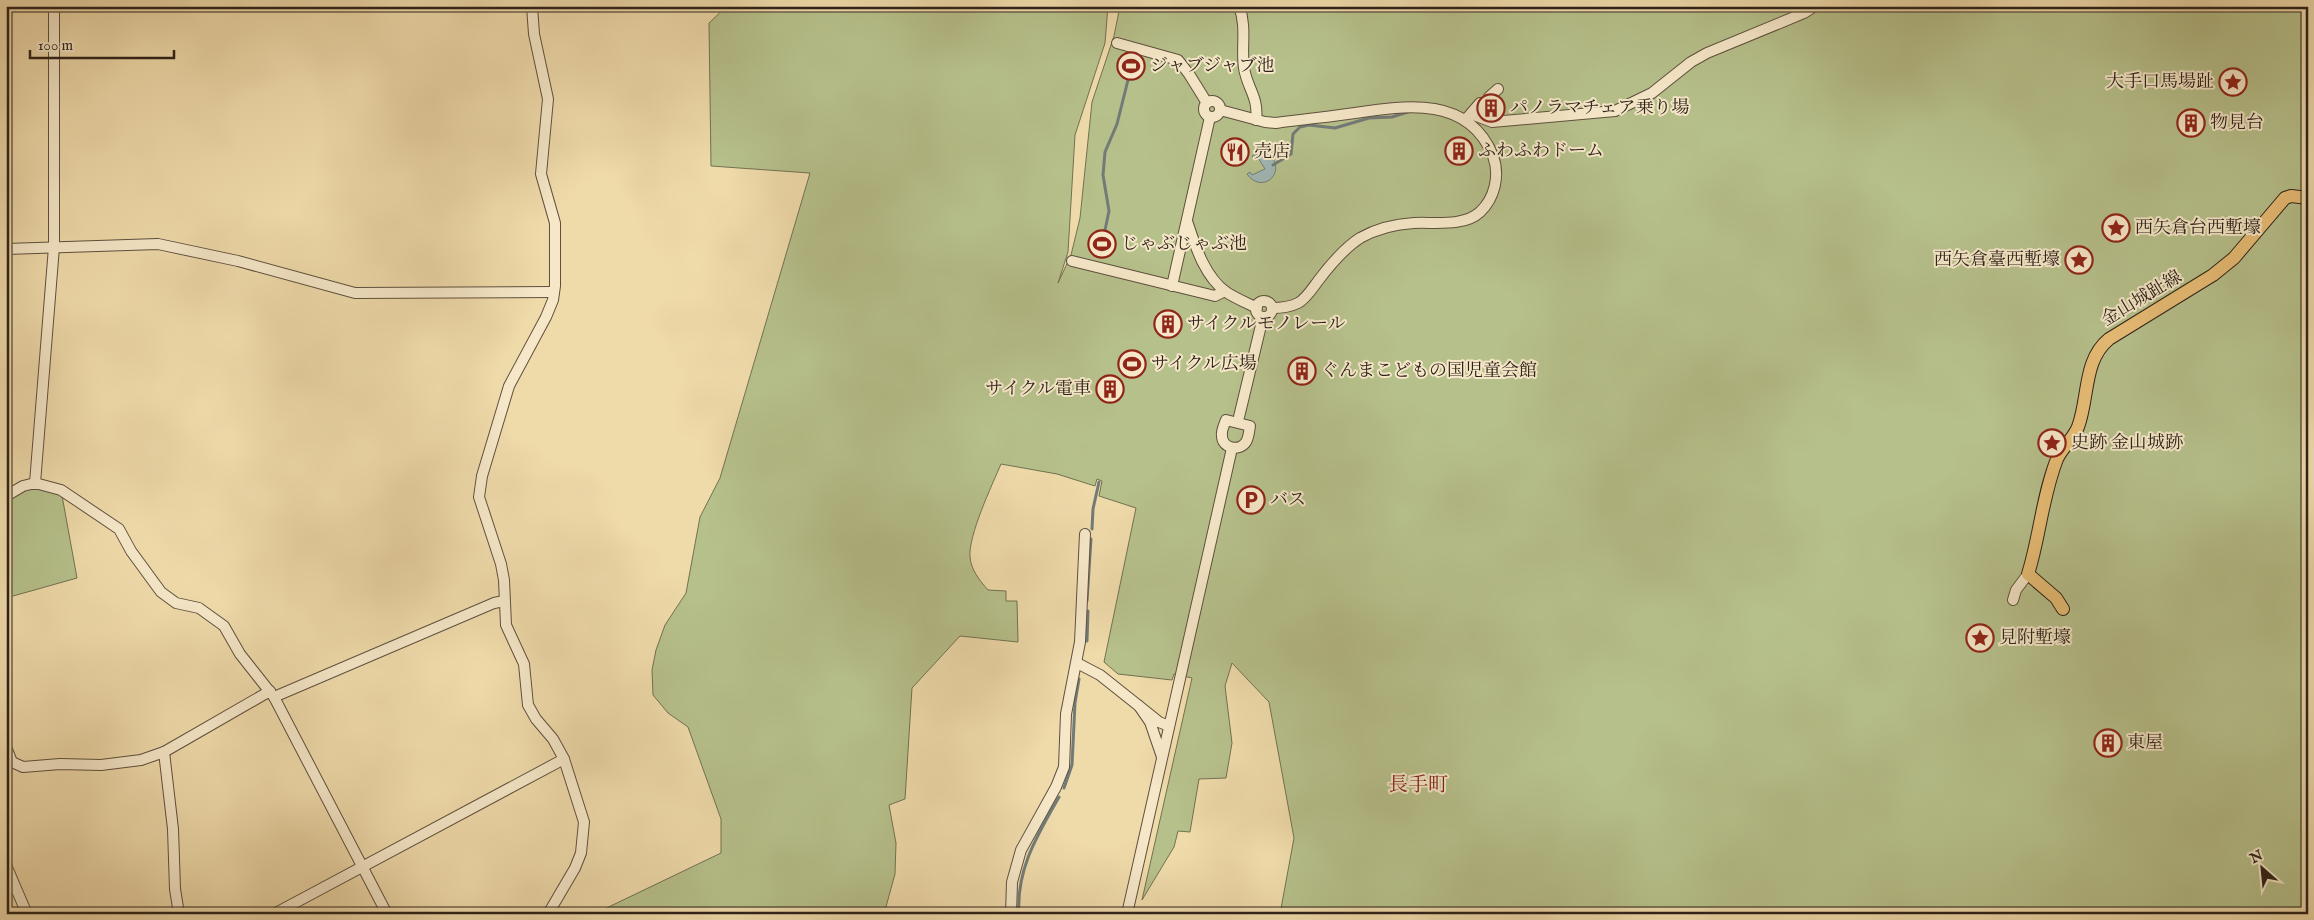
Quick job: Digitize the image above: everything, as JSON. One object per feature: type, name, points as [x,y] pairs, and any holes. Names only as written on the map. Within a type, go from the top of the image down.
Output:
[{"type":"main road","name":"金山城趾線","points":[[2028,574],[2035,552],[2041,513],[2050,480],[2058,457],[2069,445],[2078,428],[2086,401],[2092,360],[2097,351],[2109,339],[2213,275],[2234,258],[2285,198],[2291,196],[2308,198]]},
{"type":"main road","points":[[2028,574],[2056,598],[2063,609]]},
{"type":"street","points":[[35,483],[54,247],[54,6]]},
{"type":"street","points":[[532,6],[534,34],[548,99],[541,174],[554,223],[556,239],[554,292],[546,317],[509,386],[480,490],[480,504],[501,564],[504,580],[506,626],[524,664],[528,704],[536,719],[553,739],[564,759],[584,822],[583,841],[575,868],[548,914]]},
{"type":"street","points":[[1239,6],[1244,24],[1244,70],[1255,94],[1258,109],[1256,120]]},
{"type":"street","points":[[1220,110],[1256,120],[1276,122],[1406,106],[1447,111],[1492,122],[1616,111],[1652,92],[1691,62],[1707,53],[1804,13],[1815,6]]},
{"type":"street","points":[[1116,43],[1178,60],[1207,103]]},
{"type":"street","points":[[1489,97],[1498,89]]},
{"type":"street","points":[[1207,103],[1217,103],[1220,110]]},
{"type":"street","points":[[1207,103],[1204,110],[1210,117]]},
{"type":"street","points":[[1468,117],[1480,103]]},
{"type":"street","points":[[1210,117],[1216,116],[1220,110]]},
{"type":"street","points":[[1172,286],[1210,117]]},
{"type":"street","points":[[1187,220],[1200,257],[1213,279],[1225,291],[1269,316],[1272,308],[1291,306],[1304,300],[1341,253],[1368,234],[1400,225],[1464,220],[1480,212],[1493,191],[1497,170],[1484,140],[1468,117]]},
{"type":"street","points":[[6,249],[158,244],[238,261],[355,293],[554,292]]},
{"type":"street","points":[[1072,261],[1214,296],[1225,291]]},
{"type":"street","points":[[1239,417],[1260,312]]},
{"type":"street","points":[[1127,914],[1232,448]]},
{"type":"street","points":[[6,496],[23,486],[35,483],[60,490],[119,529],[131,551],[161,592],[176,603],[199,608],[224,626],[240,654],[272,694],[387,914]]},
{"type":"street","points":[[1011,914],[1012,882],[1021,850],[1056,788],[1064,767],[1066,714],[1070,685],[1077,663],[1085,534]]},
{"type":"street","points":[[2013,600],[2016,590],[2028,574]]},
{"type":"street","points":[[6,747],[8,761],[23,767],[60,764],[101,765],[141,760],[164,752],[272,694],[494,603],[504,601]]},
{"type":"street","points":[[1077,663],[1100,675],[1159,722],[1169,726]]},
{"type":"street","points":[[1139,706],[1152,726],[1162,758]]},
{"type":"street","points":[[164,752],[173,829],[175,889],[179,914]]},
{"type":"street","points":[[274,914],[564,759]]},
{"type":"street","points":[[6,866],[27,914]]},
{"type":"green space","points":[[727,6],[1108,6],[1105,43],[1075,135],[1068,252],[1058,283],[1071,255],[1080,218],[1092,102],[1114,36],[1120,6],[2308,6],[2308,914],[1280,914],[1294,838],[1269,702],[1232,663],[1225,686],[1232,743],[1226,778],[1199,779],[1190,832],[1178,831],[1174,847],[1142,900],[1192,678],[1174,674],[1172,680],[1118,674],[1104,662],[1136,508],[1099,496],[1102,481],[1097,479],[1095,486],[1057,474],[1001,464],[977,524],[970,548],[970,557],[974,571],[988,590],[1006,591],[1006,601],[1017,601],[1018,642],[960,636],[912,688],[905,799],[889,805],[896,843],[895,874],[884,914],[594,914],[721,853],[721,819],[688,727],[668,713],[653,695],[652,670],[656,650],[665,625],[686,593],[700,517],[720,478],[810,173],[711,166],[709,23]]},
{"type":"green space","points":[[29,484],[61,490],[77,578],[6,598],[6,496]]},
{"type":"water","name":"ジャブジャブ池","points":[[1131,58],[1137,61],[1140,67],[1137,73],[1131,76],[1125,73],[1122,67],[1125,61]]},
{"type":"water","points":[[1260,153],[1270,155],[1275,162],[1276,169],[1274,174],[1265,182],[1253,180],[1247,174],[1250,172],[1252,175],[1265,169],[1257,156],[1253,158],[1252,156]]},
{"type":"water","name":"じゃぶじゃぶ池","points":[[1102,234],[1110,237],[1113,245],[1110,253],[1102,256],[1094,253],[1091,245],[1094,237]]},
{"type":"waterway","points":[[1104,235],[1109,211],[1103,175],[1105,152],[1117,124],[1129,76]]},
{"type":"waterway","points":[[1273,165],[1291,154],[1293,134],[1300,127],[1309,125],[1335,128],[1369,118],[1392,117],[1408,112]]},
{"type":"waterway","points":[[1092,529],[1093,509],[1099,482]]},
{"type":"waterway","points":[[1087,601],[1091,539]]},
{"type":"waterway","points":[[1087,641],[1088,611]]},
{"type":"waterway","points":[[1064,788],[1072,765],[1075,703],[1079,679]]},
{"type":"waterway","points":[[1019,914],[1021,882],[1025,867],[1036,838],[1059,797]]},
{"type":"place","name":"ジャブジャブ池","points":[[1131,66]]},
{"type":"place","name":"大手口馬場趾","points":[[2233,82]]},
{"type":"place","name":"パノラマチェア乗り場","points":[[1491,108]]},
{"type":"place","name":"物見台","points":[[2191,123]]},
{"type":"place","name":"ふわふわドーム","points":[[1459,151]]},
{"type":"place","name":"売店","points":[[1235,152]]},
{"type":"place","name":"西矢倉台西塹壕","points":[[2116,228]]},
{"type":"place","name":"じゃぶじゃぶ池","points":[[1102,244]]},
{"type":"place","name":"西矢倉臺西塹壕","points":[[2079,260]]},
{"type":"place","name":"サイクルモノレール","points":[[1168,324]]},
{"type":"place","name":"サイクル広場","points":[[1132,364]]},
{"type":"place","name":"ぐんまこどもの国児童会館","points":[[1302,371]]},
{"type":"place","name":"サイクル電車","points":[[1110,389]]},
{"type":"place","name":"史跡 金山城跡","points":[[2052,443]]},
{"type":"place","name":"バス","points":[[1251,500]]},
{"type":"place","name":"見附塹壕","points":[[1980,638]]},
{"type":"place","name":"東屋","points":[[2108,743]]},
{"type":"district","name":"長手町","points":[[1418,785]]}]
